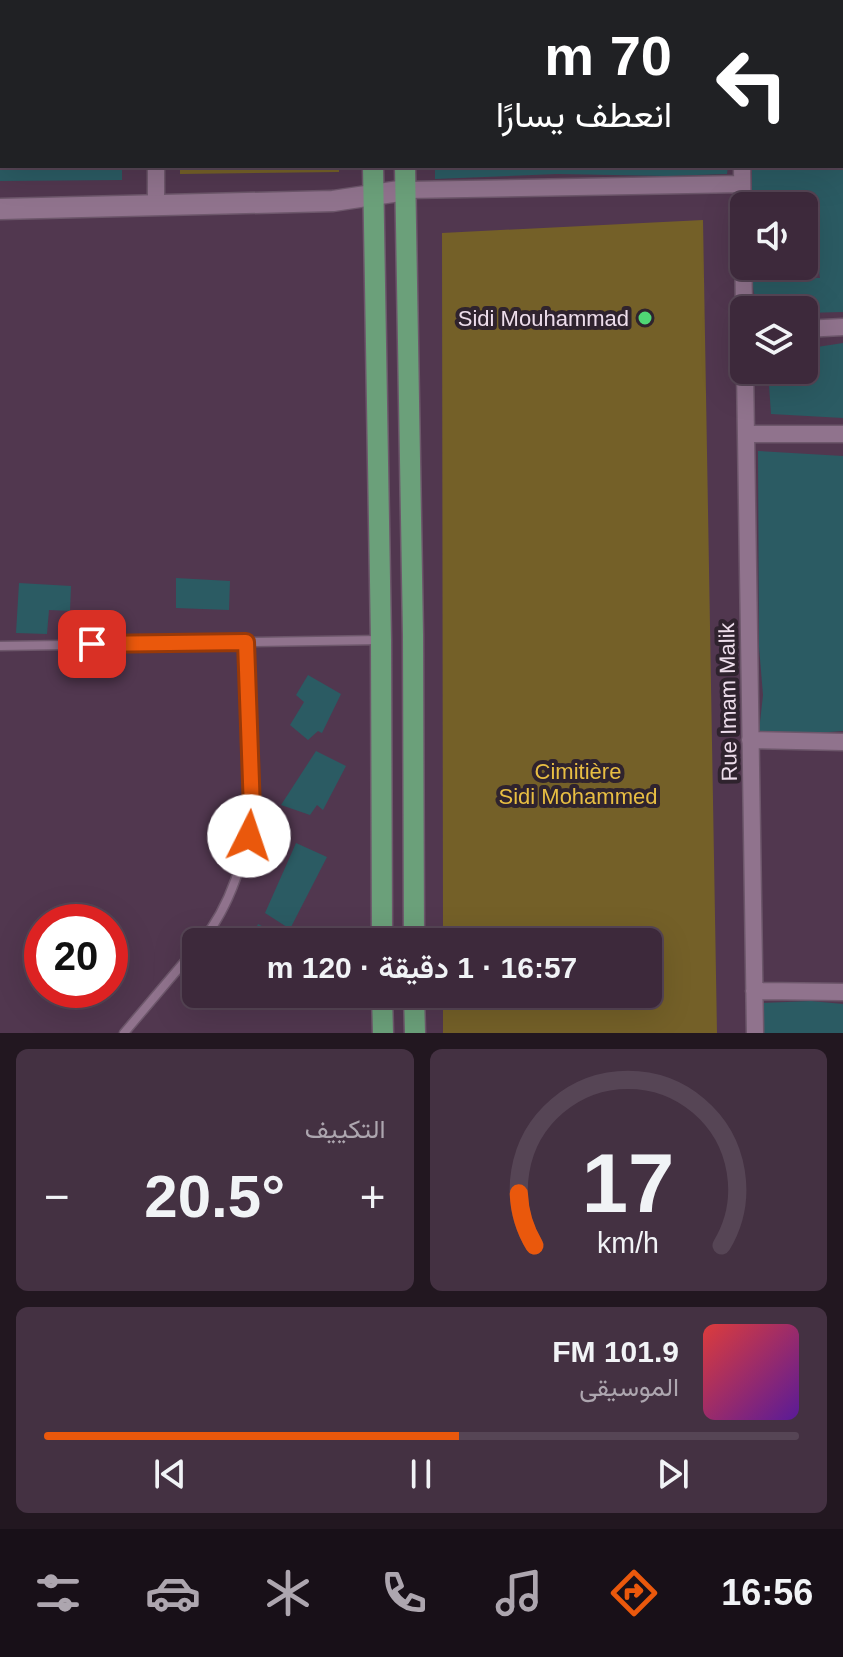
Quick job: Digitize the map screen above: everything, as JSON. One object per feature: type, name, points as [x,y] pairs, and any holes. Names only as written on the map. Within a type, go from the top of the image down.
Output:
[{"type":"main road","points":[[373,168],[381,640],[382,928]]},
{"type":"main road","points":[[405,168],[413,635],[414,928]]},
{"type":"main road","points":[[0,209],[333,201],[406,190]]},
{"type":"main road","points":[[382,1008],[383,1033]]},
{"type":"main road","points":[[414,1008],[415,1033]]},
{"type":"street","points":[[156,168],[156,205]]},
{"type":"street","points":[[742,168],[744,296]]},
{"type":"street","points":[[406,190],[742,184]]},
{"type":"street","points":[[818,328],[843,327]]},
{"type":"street","name":"Rue Imam Malik","points":[[745,384],[755,1033]]},
{"type":"street","points":[[747,434],[843,434]]},
{"type":"street","points":[[750,740],[843,742]]},
{"type":"street","points":[[754,991],[843,992]]},
{"type":"lane","points":[[0,646],[381,640]]},
{"type":"lane","points":[[210,928],[223,907],[249,836],[252,810],[246,642]]},
{"type":"lane","points":[[124,1033],[182,965]]},
{"type":"green space","points":[[180,168],[339,168],[339,172],[180,174]]},
{"type":"green space","name":"Cimitière Sidi Mohammed","points":[[703,220],[717,1033],[443,1033],[443,1008],[662,1008],[662,928],[443,928],[442,233]]},
{"type":"building","points":[[0,168],[122,168],[122,180],[0,181]]},
{"type":"building","points":[[435,168],[728,168],[727,174],[557,174],[435,179]]},
{"type":"building","points":[[752,168],[843,168],[843,312],[818,313],[818,296],[755,296],[752,280],[820,278],[818,192],[752,192]]},
{"type":"building","name":"Sidi Mouhammad","points":[[641,311],[651,312],[650,324],[639,323]]},
{"type":"building","points":[[843,343],[843,418],[771,414],[769,384],[818,384],[818,347]]},
{"type":"building","points":[[758,451],[843,456],[843,731],[759,731],[763,695],[759,647]]},
{"type":"building","points":[[176,578],[230,581],[229,610],[176,608]]},
{"type":"building","points":[[19,583],[71,586],[70,611],[49,610],[47,634],[16,633]]},
{"type":"building","points":[[308,675],[341,694],[322,733],[318,731],[308,740],[290,725],[304,702],[296,695]]},
{"type":"building","points":[[316,751],[346,766],[323,810],[317,805],[310,815],[281,805]]},
{"type":"building","points":[[296,843],[327,857],[291,928],[265,913]]},
{"type":"building","points":[[811,1001],[843,1004],[843,1033],[762,1033],[759,1003]]},
{"type":"place","name":"Sidi Mouhammad","points":[[645,318]]},
{"type":"route","points":[[92,644],[246,642],[252,810],[249,836]]}]
